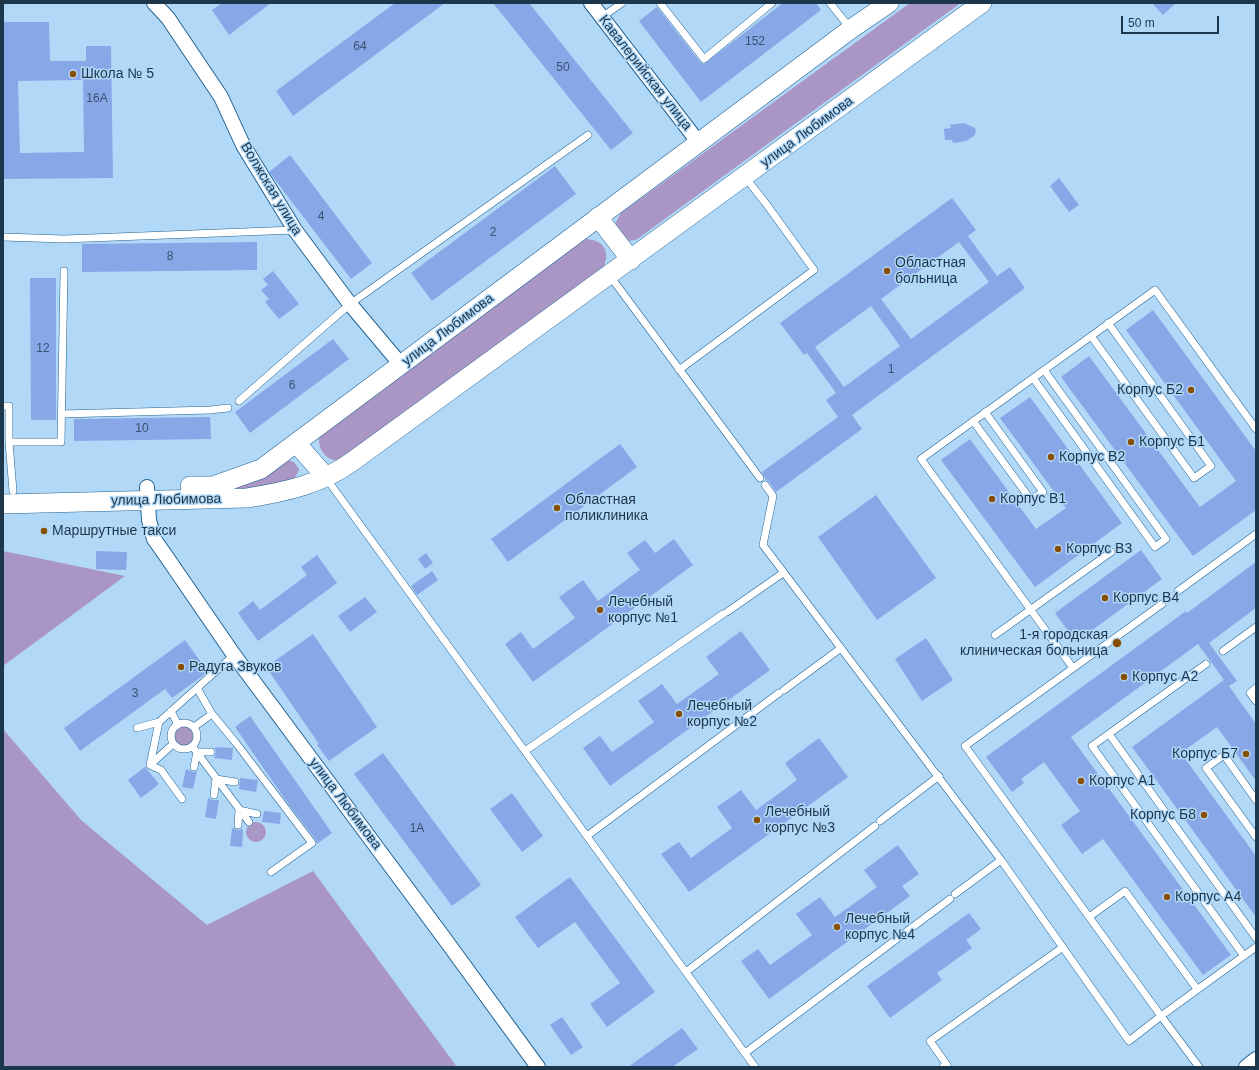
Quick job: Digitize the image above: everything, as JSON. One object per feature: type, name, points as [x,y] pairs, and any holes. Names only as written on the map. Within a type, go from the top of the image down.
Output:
[{"type":"main road","name":"улица Любимова","points":[[147,494],[213,486],[261,469],[851,29],[889,3]]},
{"type":"main road","name":"улица Любимова","points":[[6,495],[147,494],[247,498],[277,494],[302,487],[326,477],[353,462],[982,3]]},
{"type":"main road","points":[[598,217],[631,260]]},
{"type":"main road","points":[[296,443],[326,477]]},
{"type":"street","name":"Волжская улица","points":[[154,3],[168,18],[221,97],[243,145],[295,230],[350,304],[397,360],[400,366]]},
{"type":"street","name":"Кавалерийская улица","points":[[591,3],[699,142]]},
{"type":"street","name":"улица Любимова","points":[[147,494],[149,520],[154,539],[234,655],[538,1067]]},
{"type":"street","points":[[1246,1067],[1256,1060]]},
{"type":"lane","points":[[602,17],[622,3]]},
{"type":"lane","points":[[660,3],[704,59],[772,3]]},
{"type":"lane","points":[[830,3],[851,29]]},
{"type":"lane","points":[[239,401],[350,304],[588,135]]},
{"type":"lane","points":[[679,370],[814,270],[745,176]]},
{"type":"lane","points":[[3,237],[64,240],[295,230]]},
{"type":"lane","points":[[9,442],[61,442],[64,271]]},
{"type":"lane","points":[[609,276],[760,478]]},
{"type":"lane","points":[[1073,668],[921,458],[1155,290],[1256,429]]},
{"type":"lane","points":[[1091,336],[1194,478],[1211,466],[1108,323]]},
{"type":"lane","points":[[1033,378],[1155,547],[1166,539],[1044,370]]},
{"type":"lane","points":[[3,406],[9,406],[9,442],[6,495]]},
{"type":"lane","points":[[61,414],[210,410],[228,408]]},
{"type":"lane","points":[[973,421],[1031,500],[1043,492],[985,412]]},
{"type":"lane","points":[[326,477],[755,1067]]},
{"type":"lane","points":[[765,485],[773,496],[763,545],[1001,860],[1129,1041],[1197,989],[1256,947]]},
{"type":"lane","points":[[1178,591],[1256,534]]},
{"type":"lane","points":[[995,635],[1111,552]]},
{"type":"lane","points":[[525,751],[784,573]]},
{"type":"lane","points":[[1162,604],[965,746],[1198,1067]]},
{"type":"lane","points":[[1223,651],[1256,627]]},
{"type":"lane","points":[[587,836],[841,648]]},
{"type":"lane","points":[[137,728],[159,722],[234,655]]},
{"type":"lane","points":[[1206,664],[1092,746],[1244,956]]},
{"type":"lane","points":[[197,688],[212,714],[236,743],[312,843],[271,872]]},
{"type":"lane","points":[[1256,688],[1250,693],[1256,701]]},
{"type":"lane","points":[[171,711],[178,725]]},
{"type":"lane","points":[[194,726],[212,714]]},
{"type":"lane","points":[[150,765],[159,722]]},
{"type":"lane","points":[[194,767],[194,749],[197,739],[194,726],[181,723],[174,728],[172,731],[171,740],[176,747],[184,749],[194,749],[211,752]]},
{"type":"lane","points":[[1109,734],[1256,938]]},
{"type":"lane","points":[[150,765],[173,744]]},
{"type":"lane","points":[[194,749],[249,822]]},
{"type":"lane","points":[[1256,800],[1224,756],[1206,768],[1256,837]]},
{"type":"lane","points":[[150,765],[161,770],[182,799]]},
{"type":"lane","points":[[686,972],[939,776]]},
{"type":"lane","points":[[216,779],[235,782]]},
{"type":"lane","points":[[214,795],[216,779]]},
{"type":"lane","points":[[239,810],[257,814]]},
{"type":"lane","points":[[238,825],[239,810]]},
{"type":"lane","points":[[745,1053],[1001,860]]},
{"type":"lane","points":[[1089,917],[1125,891],[1197,989]]},
{"type":"lane","points":[[946,1066],[930,1041],[1063,947]]},
{"type":"shaded area","points":[[910,3],[959,3],[636,240],[627,241],[615,231],[616,222],[621,213]]},
{"type":"shaded area","points":[[584,239],[590,239],[600,243],[603,246],[606,255],[604,266],[339,460],[330,459],[326,456],[320,448],[319,438],[321,434]]},
{"type":"shaded area","points":[[288,460],[294,462],[299,469],[294,478],[289,482],[284,484],[227,491]]},
{"type":"shaded area","points":[[3,551],[125,576],[3,666]]},
{"type":"shaded area","points":[[184,726],[191,729],[194,736],[191,743],[184,746],[177,743],[174,736],[177,729]]},
{"type":"shaded area","points":[[3,729],[81,820],[207,925],[313,871],[457,1067],[3,1067]]},
{"type":"shaded area","points":[[256,822],[263,825],[266,832],[263,839],[256,842],[249,839],[246,832],[249,825]]},
{"type":"building","points":[[222,3],[271,3],[229,35],[212,10]]},
{"type":"building","points":[[395,3],[445,3],[293,116],[276,91]]},
{"type":"building","points":[[493,3],[529,3],[633,133],[611,150]]},
{"type":"building","points":[[783,3],[816,3],[821,10],[701,102],[639,21],[657,7],[700,62],[704,64]]},
{"type":"building","points":[[1152,3],[1176,3],[1163,15]]},
{"type":"building","points":[[3,22],[49,22],[50,61],[86,61],[86,46],[111,46],[113,178],[3,179]],"holes":[[[83,80],[84,152],[20,153],[18,81]]]},
{"type":"building","points":[[964,123],[975,128],[976,131],[974,136],[966,141],[953,143],[952,140],[945,140],[944,129],[951,128],[950,125]]},
{"type":"building","points":[[290,155],[372,263],[351,279],[269,172]]},
{"type":"building","points":[[555,166],[576,194],[432,301],[411,273]]},
{"type":"building","points":[[1059,178],[1079,205],[1069,212],[1050,186]]},
{"type":"building","points":[[952,198],[976,230],[968,236],[997,276],[1010,267],[1025,288],[852,415],[862,429],[776,492],[766,480],[762,472],[838,417],[826,400],[836,393],[807,353],[804,355],[780,323]],"holes":[[[959,242],[989,282],[911,339],[881,299]],[[871,306],[900,346],[844,387],[815,347]]]},
{"type":"building","points":[[257,242],[257,270],[82,272],[82,244]]},
{"type":"building","points":[[273,271],[299,304],[279,319],[265,302],[269,299],[261,290],[268,285],[263,279]]},
{"type":"building","points":[[30,278],[56,278],[56,420],[31,420]]},
{"type":"building","points":[[1153,310],[1256,451],[1256,510],[1193,556],[1061,377],[1089,356],[1200,507],[1236,481],[1126,330]]},
{"type":"building","points":[[333,339],[349,359],[250,433],[235,412]]},
{"type":"building","points":[[1030,397],[1122,523],[1035,587],[941,460],[970,439],[1036,529],[1066,508],[1000,418]]},
{"type":"building","points":[[210,417],[211,439],[74,441],[74,419]]},
{"type":"building","name":"Областная поликлиника","points":[[620,444],[637,467],[508,562],[491,539]]},
{"type":"building","points":[[876,495],[936,578],[877,620],[818,537]]},
{"type":"building","name":"Лечебный корпус №1","points":[[674,539],[693,565],[533,682],[505,644],[521,632],[533,649],[575,618],[559,597],[583,580],[598,601],[640,570],[627,553],[645,540],[655,553]]},
{"type":"building","name":"Корпус В4","points":[[1141,550],[1162,579],[1076,642],[1055,613]]},
{"type":"building","points":[[96,551],[127,552],[126,570],[96,569]]},
{"type":"building","points":[[426,553],[433,563],[425,569],[418,559]]},
{"type":"building","points":[[317,555],[337,583],[258,641],[238,613],[253,601],[260,610],[307,575],[301,567]]},
{"type":"building","points":[[1256,562],[1256,608],[1209,643],[1237,681],[1229,686],[1256,724],[1256,781],[1217,727],[1181,753],[1256,856],[1256,917],[1132,747],[1224,680],[1198,644],[1071,737],[1231,955],[1203,975],[1103,839],[1082,854],[1061,825],[1080,811],[1044,762],[1021,779],[1024,783],[1012,792],[986,757],[1186,611],[1187,613]]},
{"type":"building","points":[[432,571],[438,580],[417,595],[411,586]]},
{"type":"building","points":[[365,597],[377,612],[350,632],[338,616]]},
{"type":"building","name":"Лечебный корпус №2","points":[[741,631],[770,670],[610,786],[583,748],[600,736],[612,752],[654,722],[638,701],[662,684],[677,704],[719,674],[706,657]]},
{"type":"building","points":[[313,634],[377,727],[329,761],[266,667]]},
{"type":"building","points":[[926,638],[953,680],[922,701],[895,659]]},
{"type":"building","points":[[185,640],[208,672],[172,698],[165,689],[80,751],[64,728]]},
{"type":"building","points":[[250,716],[332,833],[317,844],[316,840],[289,805],[235,727]]},
{"type":"building","name":"Лечебный корпус №3","points":[[819,738],[848,777],[689,892],[661,854],[679,842],[691,858],[732,828],[717,807],[741,790],[756,810],[797,780],[785,763]]},
{"type":"building","points":[[215,747],[233,748],[232,760],[214,758],[216,752]]},
{"type":"building","points":[[383,753],[481,885],[452,906],[354,774]]},
{"type":"building","points":[[145,767],[159,784],[141,798],[128,780]]},
{"type":"building","points":[[186,769],[193,772],[197,771],[193,789],[182,787]]},
{"type":"building","points":[[240,778],[258,780],[256,792],[239,789]]},
{"type":"building","points":[[512,793],[543,836],[522,852],[490,809]]},
{"type":"building","points":[[208,798],[219,800],[216,819],[205,817]]},
{"type":"building","points":[[264,811],[281,813],[280,824],[262,822]]},
{"type":"building","points":[[232,828],[237,830],[243,829],[242,847],[230,846]]},
{"type":"building","name":"Лечебный корпус №4","points":[[898,845],[919,874],[902,886],[910,896],[769,999],[741,961],[758,949],[770,965],[808,938],[812,935],[796,914],[820,897],[835,917],[877,887],[864,870]]},
{"type":"building","points":[[570,877],[655,992],[607,1027],[590,1004],[620,983],[575,922],[538,948],[515,917]]},
{"type":"building","points":[[969,913],[981,929],[966,940],[972,948],[937,973],[942,980],[890,1018],[867,986]]},
{"type":"building","points":[[562,1017],[583,1047],[571,1055],[550,1025]]},
{"type":"building","points":[[682,1028],[698,1049],[672,1067],[628,1067]]},
{"type":"place","name":"Школа № 5","points":[[73,74]]},
{"type":"place","name":"Областная больница","points":[[887,271]]},
{"type":"place","name":"Корпус Б2","points":[[1191,390]]},
{"type":"place","name":"Корпус Б1","points":[[1131,442]]},
{"type":"place","name":"Корпус В2","points":[[1051,457]]},
{"type":"place","name":"Корпус В1","points":[[992,499]]},
{"type":"place","name":"Областная поликлиника","points":[[557,508]]},
{"type":"place","name":"Маршрутные такси","points":[[44,531]]},
{"type":"place","name":"Корпус В3","points":[[1058,549]]},
{"type":"place","name":"Корпус В4","points":[[1105,598]]},
{"type":"place","name":"Лечебный корпус №1","points":[[600,610]]},
{"type":"place","name":"1-я городская клиническая больница","points":[[1117,643]]},
{"type":"place","name":"Радуга Звуков","points":[[181,667]]},
{"type":"place","name":"Корпус А2","points":[[1124,677]]},
{"type":"place","name":"Лечебный корпус №2","points":[[679,714]]},
{"type":"place","name":"Корпус Б7","points":[[1246,754]]},
{"type":"place","name":"Корпус А1","points":[[1081,781]]},
{"type":"place","name":"Корпус Б8","points":[[1204,815]]},
{"type":"place","name":"Лечебный корпус №3","points":[[757,820]]},
{"type":"place","name":"Корпус А4","points":[[1167,897]]},
{"type":"place","name":"Лечебный корпус №4","points":[[837,927]]}]
